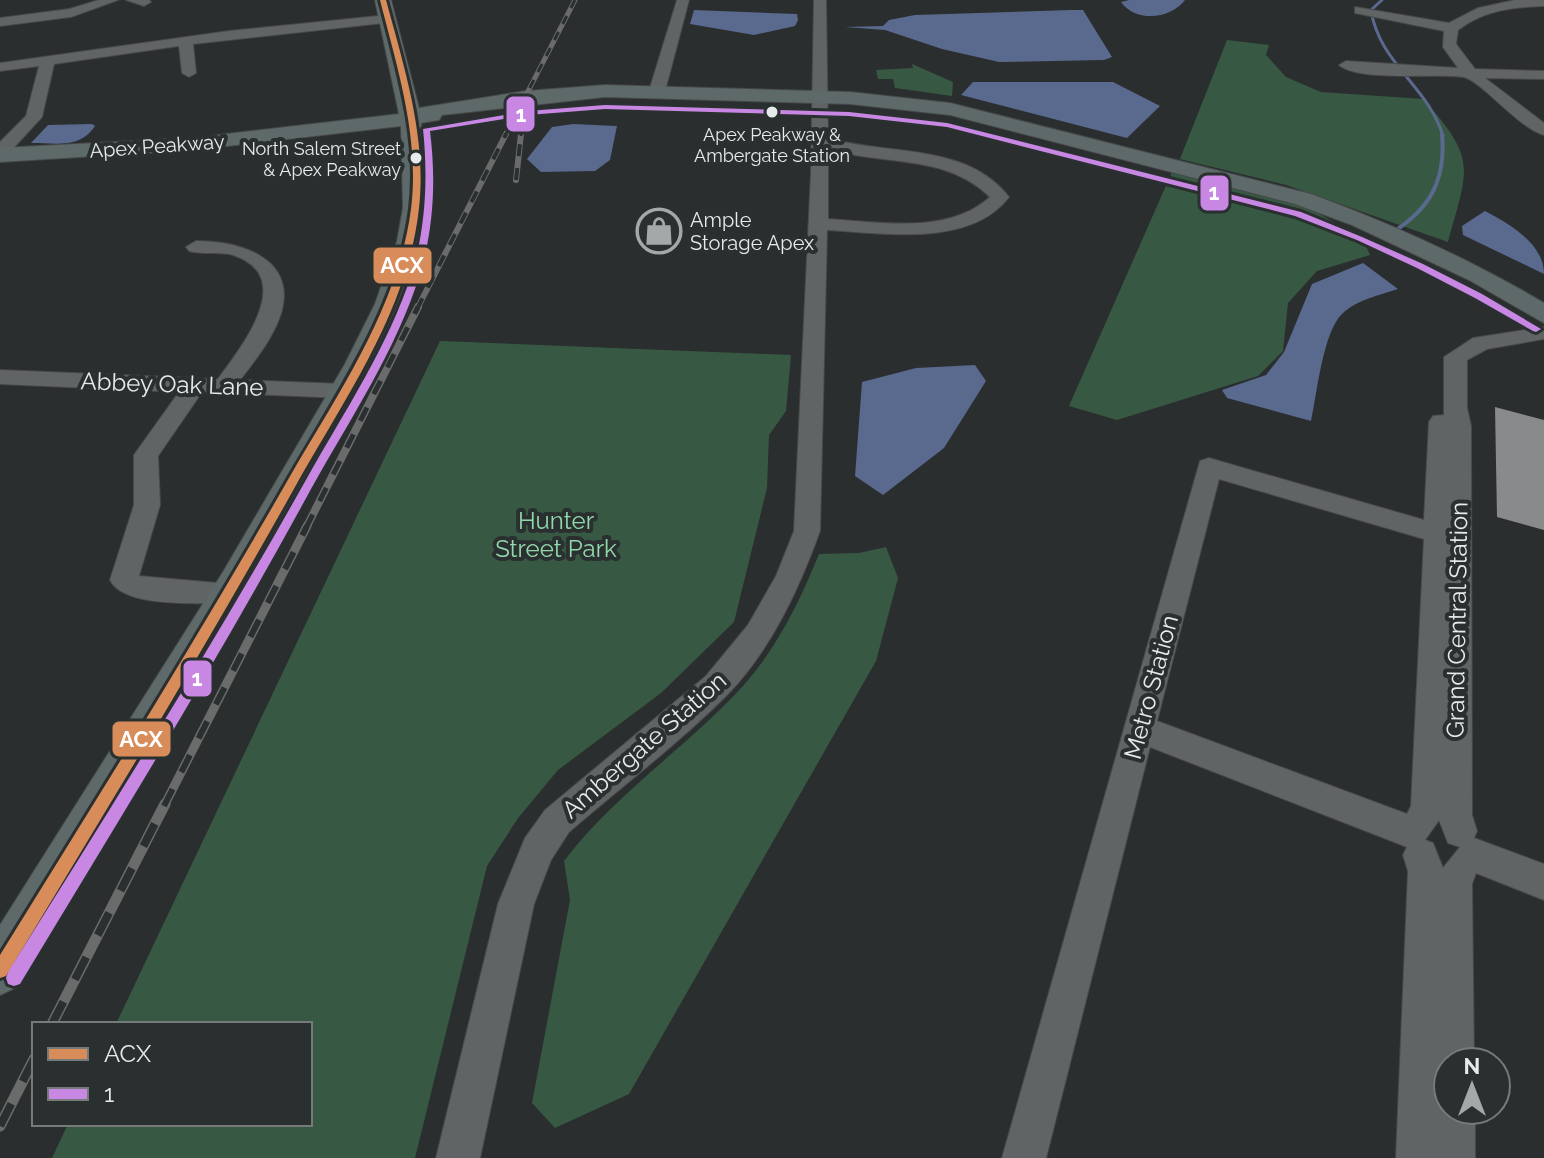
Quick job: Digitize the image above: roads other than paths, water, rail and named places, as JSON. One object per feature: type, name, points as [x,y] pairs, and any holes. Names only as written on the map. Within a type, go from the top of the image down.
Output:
[{"type":"main road","points":[[0,970],[230,593],[388,304],[411,232],[416,191],[408,118],[385,9]]},
{"type":"main road","name":"Apex Peakway","points":[[408,118],[433,110],[526,97],[657,91],[719,95]]},
{"type":"main road","name":"Apex Peakway","points":[[0,153],[192,144],[576,98],[719,95],[882,100],[955,110],[1285,193],[1360,220],[1478,275],[1544,315]]},
{"type":"street","points":[[0,22],[71,13],[112,0]]},
{"type":"street","points":[[657,91],[683,0]]},
{"type":"street","name":"Ambergate Station","points":[[458,1158],[516,904],[537,850],[557,821],[717,685],[758,633],[789,578],[807,531],[821,141],[820,0]]},
{"type":"street","points":[[1360,10],[1451,28],[1473,14],[1502,2],[1544,2]]},
{"type":"street","points":[[0,67],[385,9]]},
{"type":"street","points":[[1451,28],[1450,46],[1472,73],[1544,130]]},
{"type":"street","points":[[186,41],[189,73]]},
{"type":"street","points":[[0,153],[34,117],[48,60]]},
{"type":"street","points":[[1346,65],[1368,70],[1544,75]]},
{"type":"street","points":[[818,224],[947,225],[986,213],[1000,197],[982,177],[955,165],[852,151],[821,141]]},
{"type":"street","points":[[196,247],[240,251],[254,258],[272,282],[273,303],[268,320],[224,386]]},
{"type":"street","points":[[1544,333],[1469,347],[1455,357],[1458,369],[1496,356],[1544,348]]},
{"type":"street","name":"Grand Central Station","points":[[1418,1158],[1426,871],[1419,835],[1428,806],[1459,426],[1453,410],[1453,381],[1458,369]]},
{"type":"street","name":"Abbey Oak Lane","points":[[0,377],[343,391]]},
{"type":"street","points":[[196,385],[146,455],[151,491],[149,510],[124,580],[136,588],[230,593]]},
{"type":"street","name":"Metro Station","points":[[1024,1158],[1209,467],[1448,536]]},
{"type":"street","name":"Grand Central Station","points":[[1448,536],[1455,815],[1464,852],[1454,884],[1454,1046]]},
{"type":"street","points":[[1141,729],[1419,835],[1436,866],[1464,852],[1544,882]]},
{"type":"street","points":[[1453,1158],[1454,1126]]},
{"type":"water","points":[[1185,0],[1163,15],[1144,16],[1127,9],[1121,2]]},
{"type":"water","points":[[694,10],[797,14],[798,20],[795,26],[754,35],[690,24]]},
{"type":"water","points":[[1083,10],[1112,57],[1104,60],[999,62],[942,49],[885,30],[845,27],[883,26],[889,20],[915,15]]},
{"type":"water","points":[[973,82],[1113,82],[1160,106],[1127,138],[961,95]]},
{"type":"water","points":[[573,124],[617,126],[610,160],[595,171],[541,172],[527,159],[552,127]]},
{"type":"water","points":[[48,125],[95,126],[89,133],[75,141],[31,143]]},
{"type":"water","points":[[1485,211],[1514,228],[1532,244],[1544,274],[1463,235],[1462,226]]},
{"type":"water","points":[[1363,263],[1398,289],[1354,305],[1335,323],[1325,349],[1311,421],[1227,398],[1222,390],[1266,375],[1284,352],[1312,284]]},
{"type":"water","points":[[975,365],[986,381],[944,448],[883,495],[855,476],[862,382],[916,368]]},
{"type":"waterway","points":[[1382,0],[1371,10],[1376,29],[1393,60],[1427,103],[1443,136]]},
{"type":"waterway","points":[[1393,232],[1417,213],[1433,191],[1441,165],[1442,134]]},
{"type":"railway","points":[[505,136],[575,0]]},
{"type":"railway","points":[[521,136],[523,116]]},
{"type":"railway","points":[[417,309],[506,134]]},
{"type":"railway","points":[[516,180],[521,134]]},
{"type":"railway","points":[[306,528],[418,307]]},
{"type":"railway","points":[[164,806],[307,526]]},
{"type":"railway","points":[[53,1022],[165,804]]},
{"type":"railway","points":[[0,1126],[32,1063]]},
{"type":"place","name":"Apex Peakway & Ambergate Station","points":[[772,112]]},
{"type":"place","name":"North Salem Street & Apex Peakway","points":[[416,158]]},
{"type":"place","name":"Ample Storage Apex","points":[[659,231]]},
{"type":"park label","name":"Hunter Street Park","points":[[556,534]]}]
